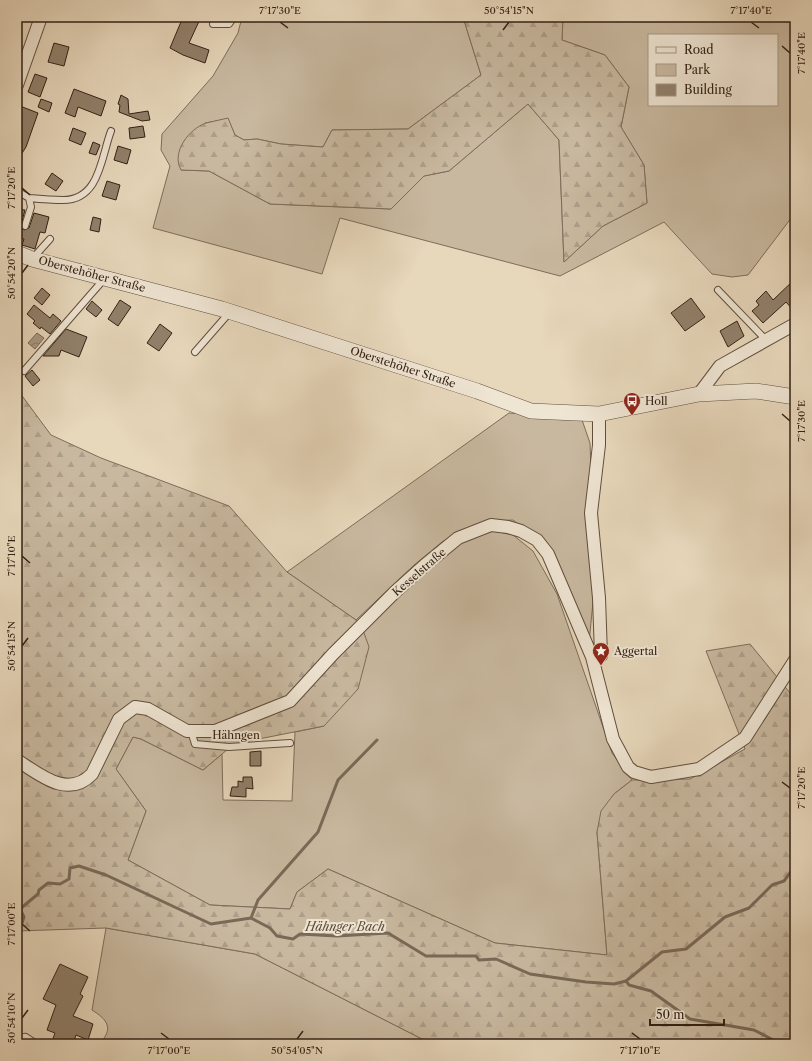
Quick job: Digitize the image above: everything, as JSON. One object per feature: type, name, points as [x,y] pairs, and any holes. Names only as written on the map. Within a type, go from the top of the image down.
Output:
[{"type":"street","points":[[17,85],[41,17]]},
{"type":"street","name":"Oberstehöher Straße","points":[[17,253],[32,259],[106,277],[230,312],[477,391],[531,411],[600,414],[699,394],[756,391],[795,397]]},
{"type":"street","points":[[699,394],[720,366],[795,324]]},
{"type":"street","points":[[592,657],[601,655],[599,598],[591,513],[599,445],[600,414]]},
{"type":"street","name":"Kesselstraße","points":[[17,760],[60,786],[73,785],[87,780],[92,774],[119,719],[135,707],[148,709],[173,724],[191,731],[214,731],[290,701],[333,654],[425,565],[458,538],[491,525],[521,531],[537,540],[548,554],[592,657],[613,739],[628,766],[634,772],[651,776],[699,769],[745,738],[795,660]]},
{"type":"street","points":[[20,1044],[25,1040],[31,1044]]},
{"type":"lane","points":[[213,24],[229,24],[234,17]]},
{"type":"lane","points":[[17,191],[29,198],[64,200],[78,197],[90,191],[97,177],[111,131]]},
{"type":"lane","points":[[25,226],[30,207],[29,198]]},
{"type":"lane","points":[[32,259],[50,239]]},
{"type":"lane","points":[[24,371],[106,277]]},
{"type":"lane","points":[[718,290],[766,340]]},
{"type":"lane","points":[[195,352],[230,312]]},
{"type":"lane","name":"Hähngen","points":[[191,731],[195,744],[229,747],[290,743]]},
{"type":"green space","points":[[242,17],[463,17],[481,75],[408,129],[332,130],[323,147],[281,144],[257,139],[244,140],[235,135],[228,119],[205,123],[181,170],[209,171],[270,204],[391,209],[424,176],[449,171],[528,104],[559,140],[564,262],[603,226],[647,203],[644,165],[621,127],[629,87],[605,55],[562,40],[563,17],[795,17],[795,173],[790,180],[795,184],[795,213],[748,275],[732,277],[712,274],[664,222],[560,276],[340,218],[322,274],[153,228],[170,166],[161,150],[162,134],[213,76],[238,33]]},
{"type":"green space","points":[[463,17],[563,17],[562,40],[605,55],[629,87],[621,127],[644,165],[647,203],[603,226],[564,262],[559,140],[528,104],[449,171],[424,176],[391,209],[270,204],[209,171],[181,170],[178,156],[183,142],[188,136],[194,130],[206,123],[228,118],[235,135],[244,140],[257,139],[281,144],[323,147],[332,130],[408,129],[481,75]]},
{"type":"green space","points":[[17,389],[51,435],[101,458],[229,506],[287,572],[356,620],[363,630],[369,647],[358,689],[324,726],[234,744],[203,770],[141,739],[133,737],[116,769],[146,811],[128,860],[210,905],[290,909],[297,892],[328,869],[495,943],[607,955],[597,832],[601,811],[614,794],[632,780],[690,779],[745,749],[706,651],[750,644],[795,699],[795,1044],[508,1044],[507,1039],[428,1042],[255,954],[106,928],[17,931]]},
{"type":"green space","points":[[509,413],[581,417],[590,443],[595,581],[589,643],[544,544],[513,520],[488,521],[463,530],[442,542],[413,566],[356,620],[287,572]]},
{"type":"green space","points":[[494,531],[513,535],[533,551],[557,594],[612,753],[632,780],[614,794],[597,832],[607,955],[495,943],[328,869],[297,892],[290,909],[210,905],[128,860],[146,811],[116,769],[133,737],[141,739],[203,770],[222,754],[223,800],[292,801],[295,732],[324,726],[363,630],[430,568],[461,543],[477,535]]},
{"type":"green space","points":[[106,928],[255,954],[428,1042],[507,1039],[508,1044],[99,1044],[104,1039],[108,1029],[102,1017],[92,1010]]},
{"type":"water","points":[[37,333],[44,338],[35,349],[28,343]]},
{"type":"building","points":[[183,17],[201,17],[189,43],[209,50],[205,63],[183,55],[170,48]]},
{"type":"building","points":[[54,43],[69,47],[64,66],[48,62]]},
{"type":"building","points":[[35,74],[47,78],[40,97],[28,92]]},
{"type":"building","points":[[74,89],[106,101],[101,116],[78,107],[75,117],[65,113]]},
{"type":"building","points":[[121,95],[128,99],[129,114],[148,111],[150,120],[142,121],[119,112],[120,105],[118,104]]},
{"type":"building","points":[[41,99],[52,103],[49,112],[38,107]]},
{"type":"building","points":[[20,106],[38,113],[26,147],[17,161],[17,114]]},
{"type":"building","points":[[143,126],[145,137],[130,139],[129,128]]},
{"type":"building","points":[[73,128],[86,133],[81,145],[69,140]]},
{"type":"building","points":[[93,142],[100,145],[96,155],[89,153]]},
{"type":"building","points":[[118,146],[131,150],[127,164],[114,160]]},
{"type":"building","points":[[52,173],[63,181],[56,191],[45,184]]},
{"type":"building","points":[[107,181],[120,185],[116,200],[102,196]]},
{"type":"building","points":[[17,209],[25,210],[21,225],[24,230],[29,228],[34,213],[49,217],[45,233],[40,232],[35,249],[22,245],[24,239],[17,238]]},
{"type":"building","points":[[93,217],[101,219],[99,232],[90,230]]},
{"type":"building","points":[[795,279],[795,312],[786,302],[763,323],[752,311],[759,305],[756,301],[766,291],[773,300]]},
{"type":"building","points":[[42,288],[50,295],[42,305],[34,298]]},
{"type":"building","points":[[691,298],[705,317],[685,331],[671,313]]},
{"type":"building","points":[[120,300],[131,307],[118,326],[108,319]]},
{"type":"building","points":[[92,301],[102,310],[96,317],[86,309]]},
{"type":"building","points":[[34,305],[50,318],[53,314],[61,321],[50,334],[41,327],[40,329],[33,323],[35,321],[27,314]]},
{"type":"building","points":[[737,321],[744,336],[728,347],[720,331]]},
{"type":"building","points":[[160,324],[172,333],[159,351],[147,343]]},
{"type":"building","points":[[66,329],[87,337],[79,357],[61,350],[59,356],[43,356]]},
{"type":"building","points":[[32,370],[40,380],[33,386],[25,376]]},
{"type":"building","points":[[261,751],[261,766],[250,766],[250,752]]},
{"type":"building","points":[[243,777],[252,777],[253,789],[246,788],[246,797],[230,796],[232,787],[238,787],[238,781],[243,782]]},
{"type":"building","points":[[60,964],[88,977],[80,994],[83,996],[73,1016],[93,1024],[88,1040],[76,1035],[73,1044],[51,1044],[55,1033],[47,1030],[56,1005],[43,999]]},
{"type":"waterway","points":[[251,918],[258,900],[318,832],[338,780],[377,740]]},
{"type":"waterway","name":"Hähnger Bach","points":[[17,925],[22,923],[24,917],[20,909],[38,894],[39,890],[48,883],[60,884],[69,879],[70,868],[79,866],[106,875],[211,924],[251,918],[270,928],[277,936],[293,939],[300,934],[337,936],[388,933],[426,956],[476,956],[479,960],[496,959],[530,974],[586,982],[614,984],[626,981],[662,952],[686,949],[725,917],[749,908],[772,885],[784,881],[795,866]]},
{"type":"waterway","name":"Hähnger Bach","points":[[626,981],[629,985],[651,991],[690,1019],[754,1030],[781,1044]]},
{"type":"place","name":"Holl","points":[[632,416]]},
{"type":"place","name":"Aggertal","points":[[601,666]]}]
